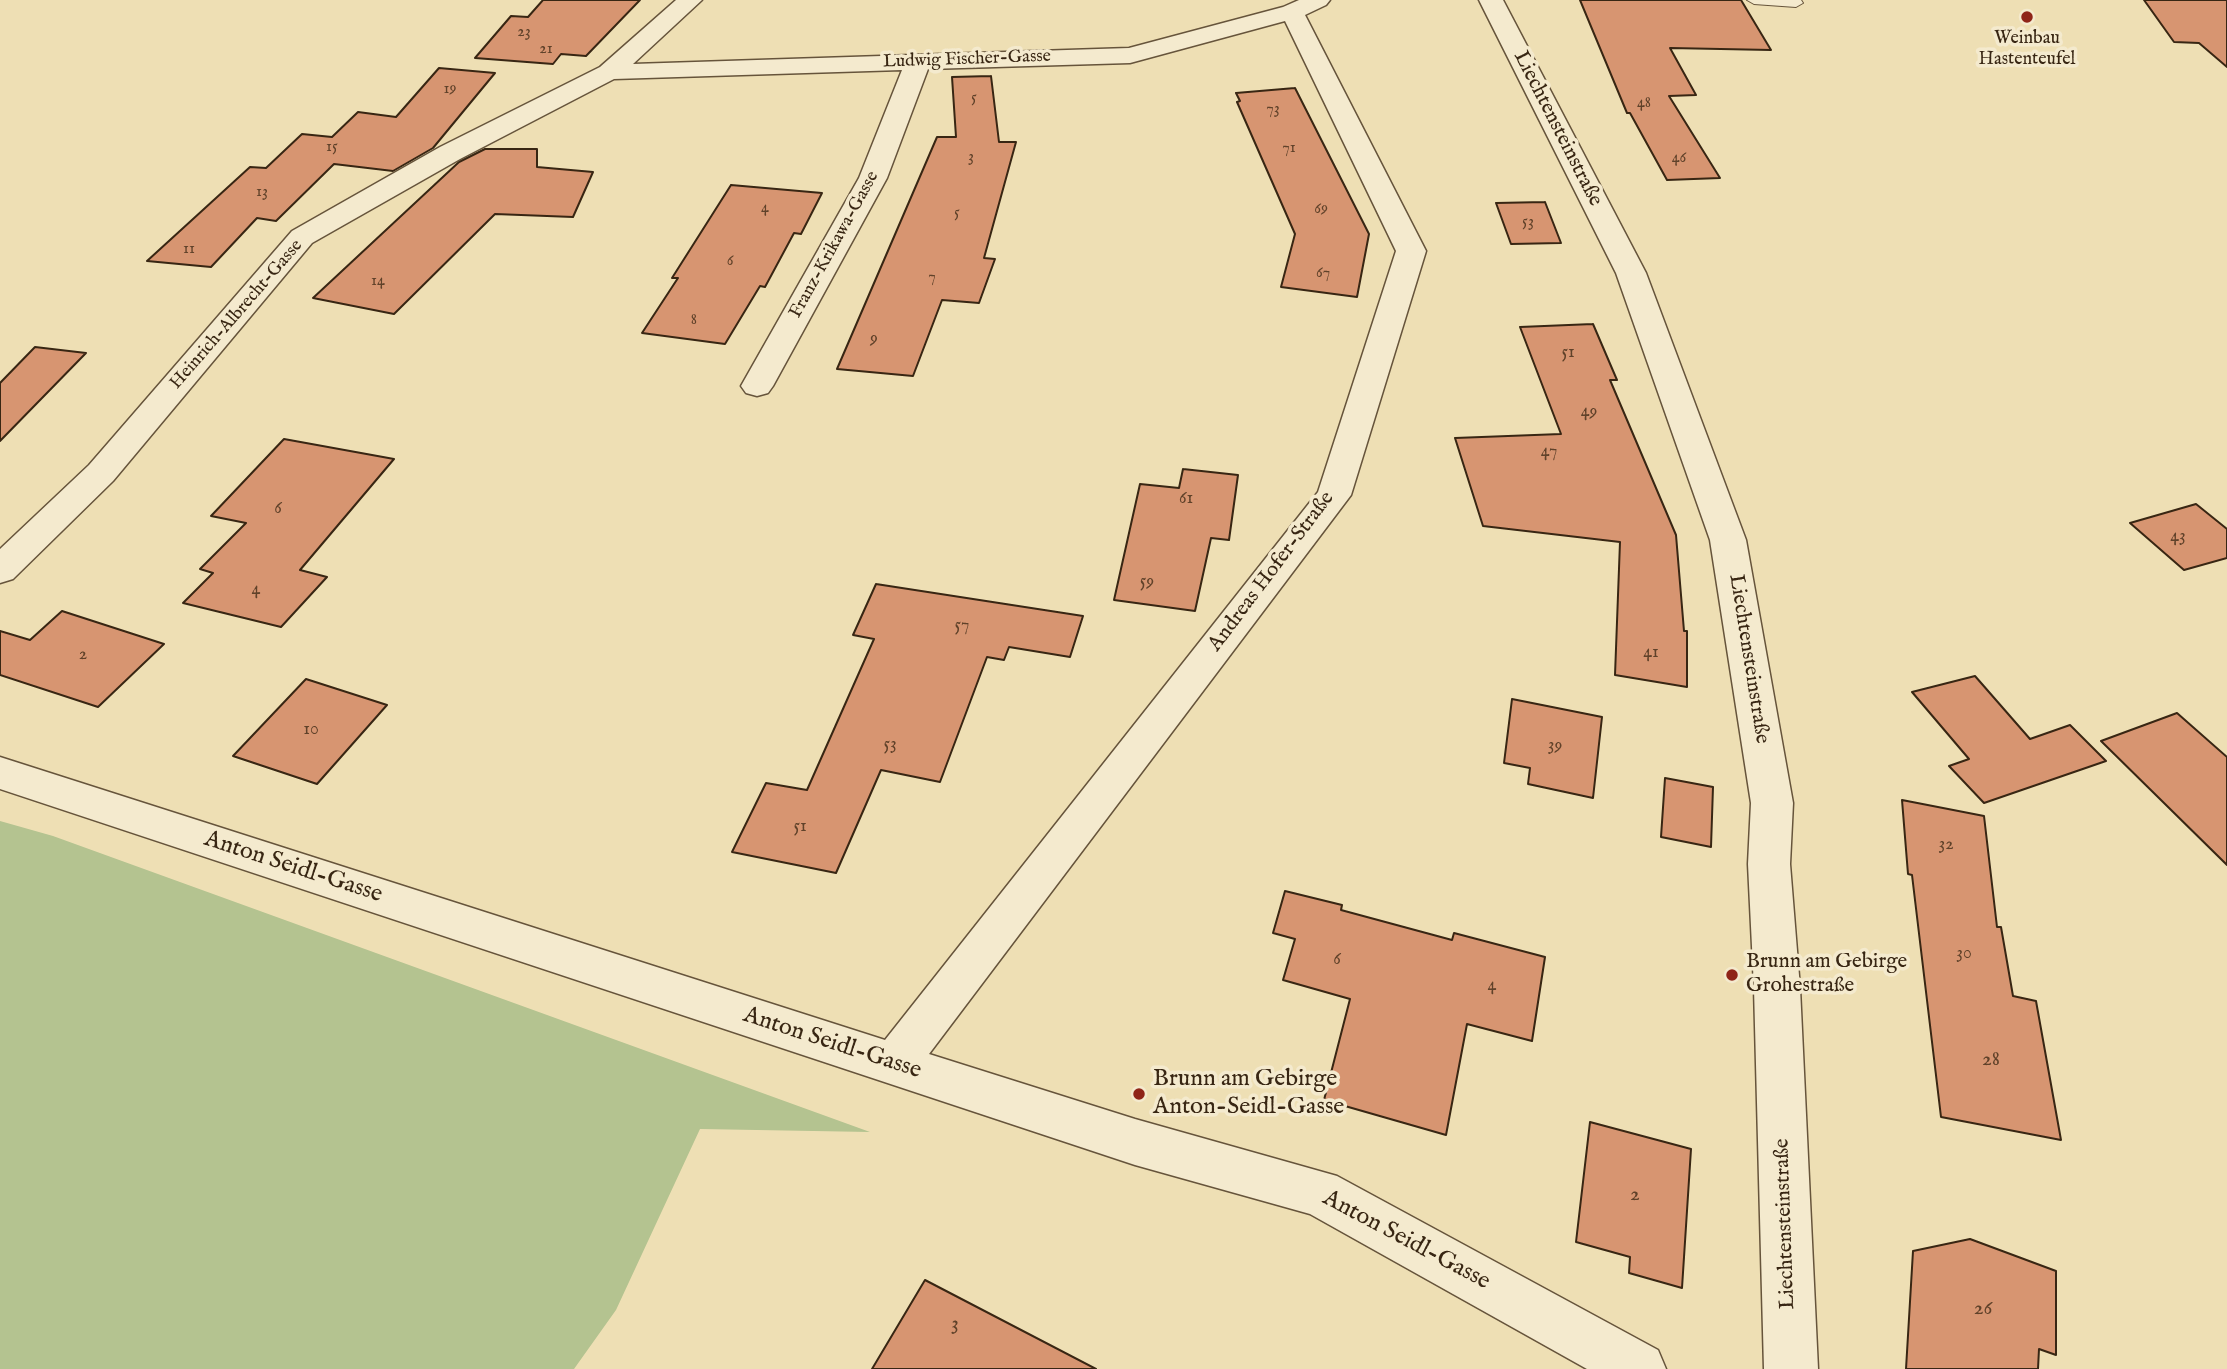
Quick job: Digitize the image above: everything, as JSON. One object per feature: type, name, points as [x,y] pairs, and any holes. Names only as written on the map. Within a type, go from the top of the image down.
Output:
[{"type":"street","name":"Heinrich-Albrecht-Gasse","points":[[0,570],[101,473],[302,237],[450,153],[609,72],[690,0]]},
{"type":"street","name":"Liechtensteinstraße","points":[[1491,0],[1631,273],[1728,540],[1772,803],[1769,864],[1777,988],[1791,1369]]},
{"type":"street","name":"Ludwig Fischer-Gasse","points":[[609,72],[1130,55],[1305,6]]},
{"type":"street","name":"Andreas Hofer-Straße","points":[[894,1064],[1334,495],[1411,251],[1305,6]]},
{"type":"street","name":"Franz-Krikawa-Gasse","points":[[757,386],[873,178],[918,61]]},
{"type":"street","name":"Anton Seidl-Gasse","points":[[0,773],[1135,1142],[1320,1193],[1639,1369]]},
{"type":"lane","points":[[1754,0],[1796,3]]},
{"type":"green space","points":[[0,821],[53,836],[870,1132],[700,1129],[616,1310],[574,1369],[0,1369]]},
{"type":"building","points":[[543,0],[640,0],[586,56],[561,54],[553,64],[475,58],[511,16],[528,17]]},
{"type":"building","points":[[1580,0],[1741,0],[1771,50],[1670,48],[1696,95],[1669,96],[1720,178],[1667,180],[1630,113],[1627,113]]},
{"type":"building","points":[[2144,0],[2227,0],[2227,67],[2199,43],[2174,42]]},
{"type":"building","points":[[439,68],[495,73],[433,148],[393,171],[334,164],[276,221],[257,218],[211,267],[147,261],[250,167],[266,168],[302,134],[332,137],[358,112],[396,117]]},
{"type":"building","points":[[991,76],[999,142],[1016,142],[984,258],[995,259],[979,303],[942,300],[913,376],[837,369],[937,137],[956,137],[952,77]]},
{"type":"building","points":[[1295,88],[1369,234],[1357,297],[1281,287],[1295,234],[1237,102],[1240,101],[1236,93]]},
{"type":"building","points":[[485,149],[537,149],[537,167],[593,172],[573,217],[495,214],[394,314],[313,298],[459,162]]},
{"type":"building","points":[[731,185],[822,193],[801,234],[794,233],[765,287],[760,286],[725,344],[642,333],[678,278],[672,278]]},
{"type":"building","points":[[1545,202],[1561,243],[1511,244],[1496,203]]},
{"type":"building","points":[[1593,324],[1617,380],[1610,380],[1676,535],[1684,631],[1687,631],[1687,687],[1615,675],[1620,542],[1483,526],[1455,438],[1561,434],[1520,327]]},
{"type":"building","points":[[35,347],[86,353],[0,441],[0,383]]},
{"type":"building","points":[[284,439],[394,459],[300,570],[327,577],[281,627],[183,603],[213,573],[200,569],[246,523],[211,516]]},
{"type":"building","points":[[1183,469],[1238,475],[1229,540],[1211,538],[1195,611],[1114,600],[1140,484],[1179,488]]},
{"type":"building","points":[[2196,504],[2227,529],[2227,558],[2184,570],[2130,523]]},
{"type":"building","points":[[876,584],[1083,616],[1070,657],[1009,647],[1004,660],[987,657],[940,782],[881,770],[836,873],[732,852],[766,783],[807,790],[874,639],[853,635]]},
{"type":"building","points":[[62,611],[164,644],[98,707],[0,675],[0,631],[30,640]]},
{"type":"building","points":[[1975,676],[2030,739],[2070,725],[2106,761],[1984,803],[1949,766],[1969,759],[1912,692]]},
{"type":"building","points":[[306,679],[387,705],[317,784],[233,756]]},
{"type":"building","points":[[1512,699],[1602,717],[1593,798],[1528,784],[1530,768],[1504,763]]},
{"type":"building","points":[[2177,713],[2227,757],[2227,865],[2101,741]]},
{"type":"building","points":[[1665,778],[1713,787],[1711,847],[1661,837]]},
{"type":"building","points":[[1902,800],[1984,816],[1997,927],[2001,927],[2013,996],[2036,1001],[2061,1140],[1941,1117],[1912,875],[1908,874]]},
{"type":"building","points":[[1285,891],[1342,905],[1341,910],[1452,940],[1454,933],[1545,957],[1532,1041],[1467,1024],[1446,1135],[1324,1100],[1350,999],[1283,980],[1295,939],[1273,933]]},
{"type":"building","points":[[1590,1122],[1691,1149],[1682,1288],[1629,1273],[1630,1257],[1576,1242]]},
{"type":"building","points":[[1970,1239],[2056,1271],[2056,1355],[2039,1349],[2038,1369],[1906,1369],[1913,1251]]},
{"type":"building","points":[[925,1280],[1096,1369],[872,1369]]},
{"type":"place","name":"Weinbau Hastenteufel","points":[[2027,17]]},
{"type":"place","name":"Brunn am Gebirge Grohestraße","points":[[1732,975]]},
{"type":"place","name":"Brunn am Gebirge Anton-Seidl-Gasse","points":[[1139,1094]]}]
